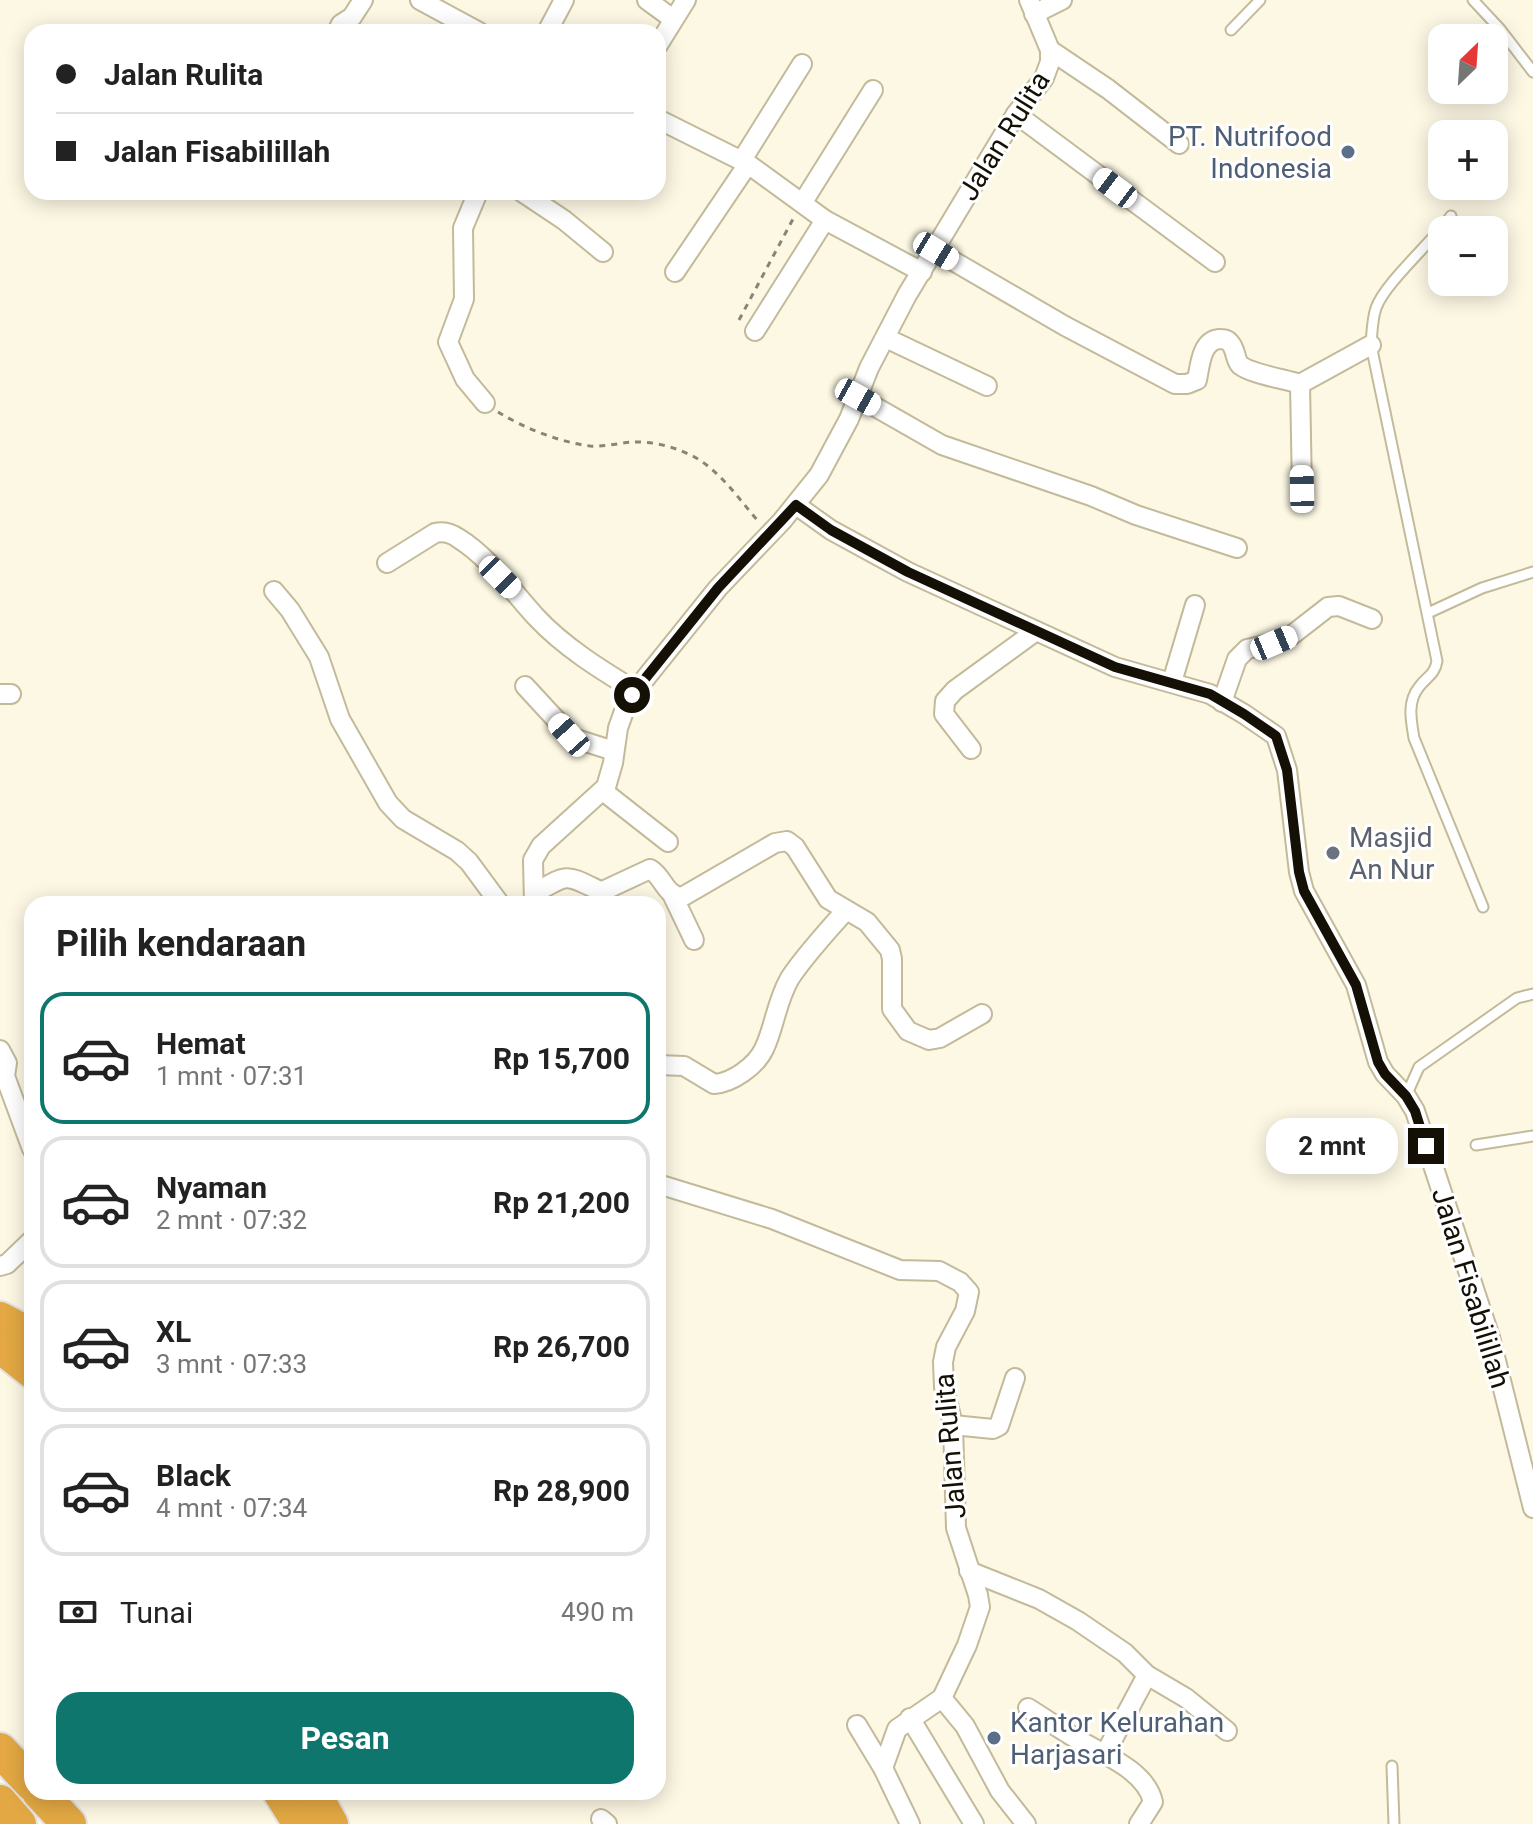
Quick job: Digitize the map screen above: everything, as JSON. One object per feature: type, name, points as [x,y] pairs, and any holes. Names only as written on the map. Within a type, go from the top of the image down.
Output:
[{"type":"highway","points":[[0,1319],[24,1332]]},
{"type":"highway","points":[[0,1346],[24,1365]]},
{"type":"highway","points":[[0,1750],[24,1776]]},
{"type":"highway","points":[[46,1800],[69,1824]]},
{"type":"highway","points":[[285,1800],[300,1824]]},
{"type":"highway","points":[[318,1800],[331,1824]]},
{"type":"highway","points":[[0,1802],[19,1824]]},
{"type":"street","points":[[341,24],[352,17],[363,0]]},
{"type":"street","points":[[420,0],[464,24]]},
{"type":"street","points":[[551,24],[564,0]]},
{"type":"street","points":[[647,0],[673,19]]},
{"type":"street","points":[[666,31],[686,0]]},
{"type":"street","points":[[1032,7],[1062,0]]},
{"type":"street","name":"Jalan Rulita","points":[[603,791],[620,719],[628,700],[718,588],[796,505],[833,452],[869,368],[907,295],[936,251],[976,177],[1016,114],[1044,78],[1050,62],[1050,50],[1032,7]]},
{"type":"street","points":[[1050,50],[1108,89],[1179,144]]},
{"type":"street","points":[[675,272],[745,162],[802,64]]},
{"type":"street","points":[[803,202],[873,90]]},
{"type":"street","points":[[1016,114],[1215,262]]},
{"type":"street","points":[[666,123],[745,162],[825,220],[922,272]]},
{"type":"street","points":[[475,200],[463,228],[464,299],[448,342],[465,379],[485,403]]},
{"type":"street","points":[[534,200],[603,252]]},
{"type":"street","points":[[755,331],[825,220]]},
{"type":"street","points":[[936,251],[1065,326],[1175,384],[1197,380],[1203,352],[1208,344],[1223,338],[1230,343],[1238,363],[1248,369],[1300,384],[1371,345]]},
{"type":"street","points":[[886,338],[987,386]]},
{"type":"street","points":[[1300,384],[1302,489]]},
{"type":"street","points":[[858,397],[942,445],[1237,548]]},
{"type":"street","points":[[796,505],[831,530],[908,572],[1115,667],[1210,694],[1222,702],[1237,659],[1247,649],[1292,635],[1328,607],[1339,606],[1372,619]]},
{"type":"street","points":[[387,563],[435,533],[459,538],[538,619],[579,653],[636,691]]},
{"type":"street","points":[[274,591],[290,610],[319,657],[340,719],[388,803],[403,819],[457,851],[494,896]]},
{"type":"street","points":[[1172,682],[1195,605]]},
{"type":"street","points":[[971,749],[944,714],[945,701],[963,683],[1036,631]]},
{"type":"street","points":[[525,686],[573,738],[614,751]]},
{"type":"street","name":"Jalan Fisabilillah","points":[[1222,702],[1276,736],[1284,755],[1304,891],[1356,985],[1378,1062],[1415,1111],[1477,1291],[1533,1508]]},
{"type":"street","points":[[534,896],[532,864],[538,850],[603,791],[668,842]]},
{"type":"street","points":[[672,894],[687,896],[783,841],[795,847],[828,899],[872,926],[890,950],[892,1009],[908,1031],[929,1040],[940,1038],[982,1014]]},
{"type":"street","points":[[602,896],[641,871],[650,869],[672,894],[694,940]]},
{"type":"street","points":[[537,896],[560,878],[567,877],[600,891],[600,896]]},
{"type":"street","points":[[666,1065],[684,1066],[714,1084],[728,1081],[748,1067],[764,1050],[779,999],[792,975],[846,910]]},
{"type":"street","points":[[0,1050],[7,1063],[3,1077],[24,1129]]},
{"type":"street","name":"Jalan Rulita","points":[[666,1186],[772,1219],[900,1270],[939,1271],[965,1286],[969,1292],[968,1303],[943,1356],[944,1387],[953,1425],[956,1528],[980,1607],[967,1645],[942,1698]]},
{"type":"street","points":[[0,1266],[7,1264],[24,1248]]},
{"type":"street","points":[[953,1425],[993,1429],[999,1426],[1015,1378]]},
{"type":"street","points":[[969,1571],[1059,1609],[1105,1638],[1136,1662],[1147,1675],[1186,1698],[1227,1731]]},
{"type":"street","points":[[1105,1754],[1147,1675]]},
{"type":"street","points":[[883,1768],[897,1729],[942,1698],[965,1726],[1000,1791],[1026,1824]]},
{"type":"street","points":[[1028,1708],[1125,1767],[1151,1794],[1152,1807],[1139,1824]]},
{"type":"street","points":[[910,1718],[974,1824]]},
{"type":"street","points":[[857,1725],[883,1768],[910,1824]]},
{"type":"lane","points":[[1231,30],[1260,0]]},
{"type":"lane","points":[[1473,0],[1533,72]]},
{"type":"lane","points":[[1428,245],[1382,294],[1375,311],[1371,345],[1428,613],[1436,667],[1413,698],[1411,718],[1414,738],[1483,907]]},
{"type":"lane","points":[[1428,613],[1482,588],[1533,572]]},
{"type":"lane","points":[[1406,1096],[1419,1067],[1517,998],[1533,994]]},
{"type":"lane","points":[[1476,1145],[1533,1136]]},
{"type":"lane","points":[[1392,1766],[1394,1824]]},
{"type":"path","points":[[739,320],[803,202]]},
{"type":"path","points":[[485,403],[520,425],[580,444],[594,446],[647,442],[695,457],[721,477],[770,534]]},
{"type":"place","name":"PT. Nutrifood Indonesia","points":[[1348,152]]},
{"type":"place","name":"Masjid An Nur","points":[[1333,853]]},
{"type":"place","name":"Kantor Kelurahan Harjasari","points":[[994,1738]]},
{"type":"route","points":[[632,695],[718,588],[796,505],[831,530],[908,572],[1115,667],[1210,694],[1276,736],[1287,770],[1304,891],[1356,985],[1378,1062],[1415,1111],[1426,1146]]}]
